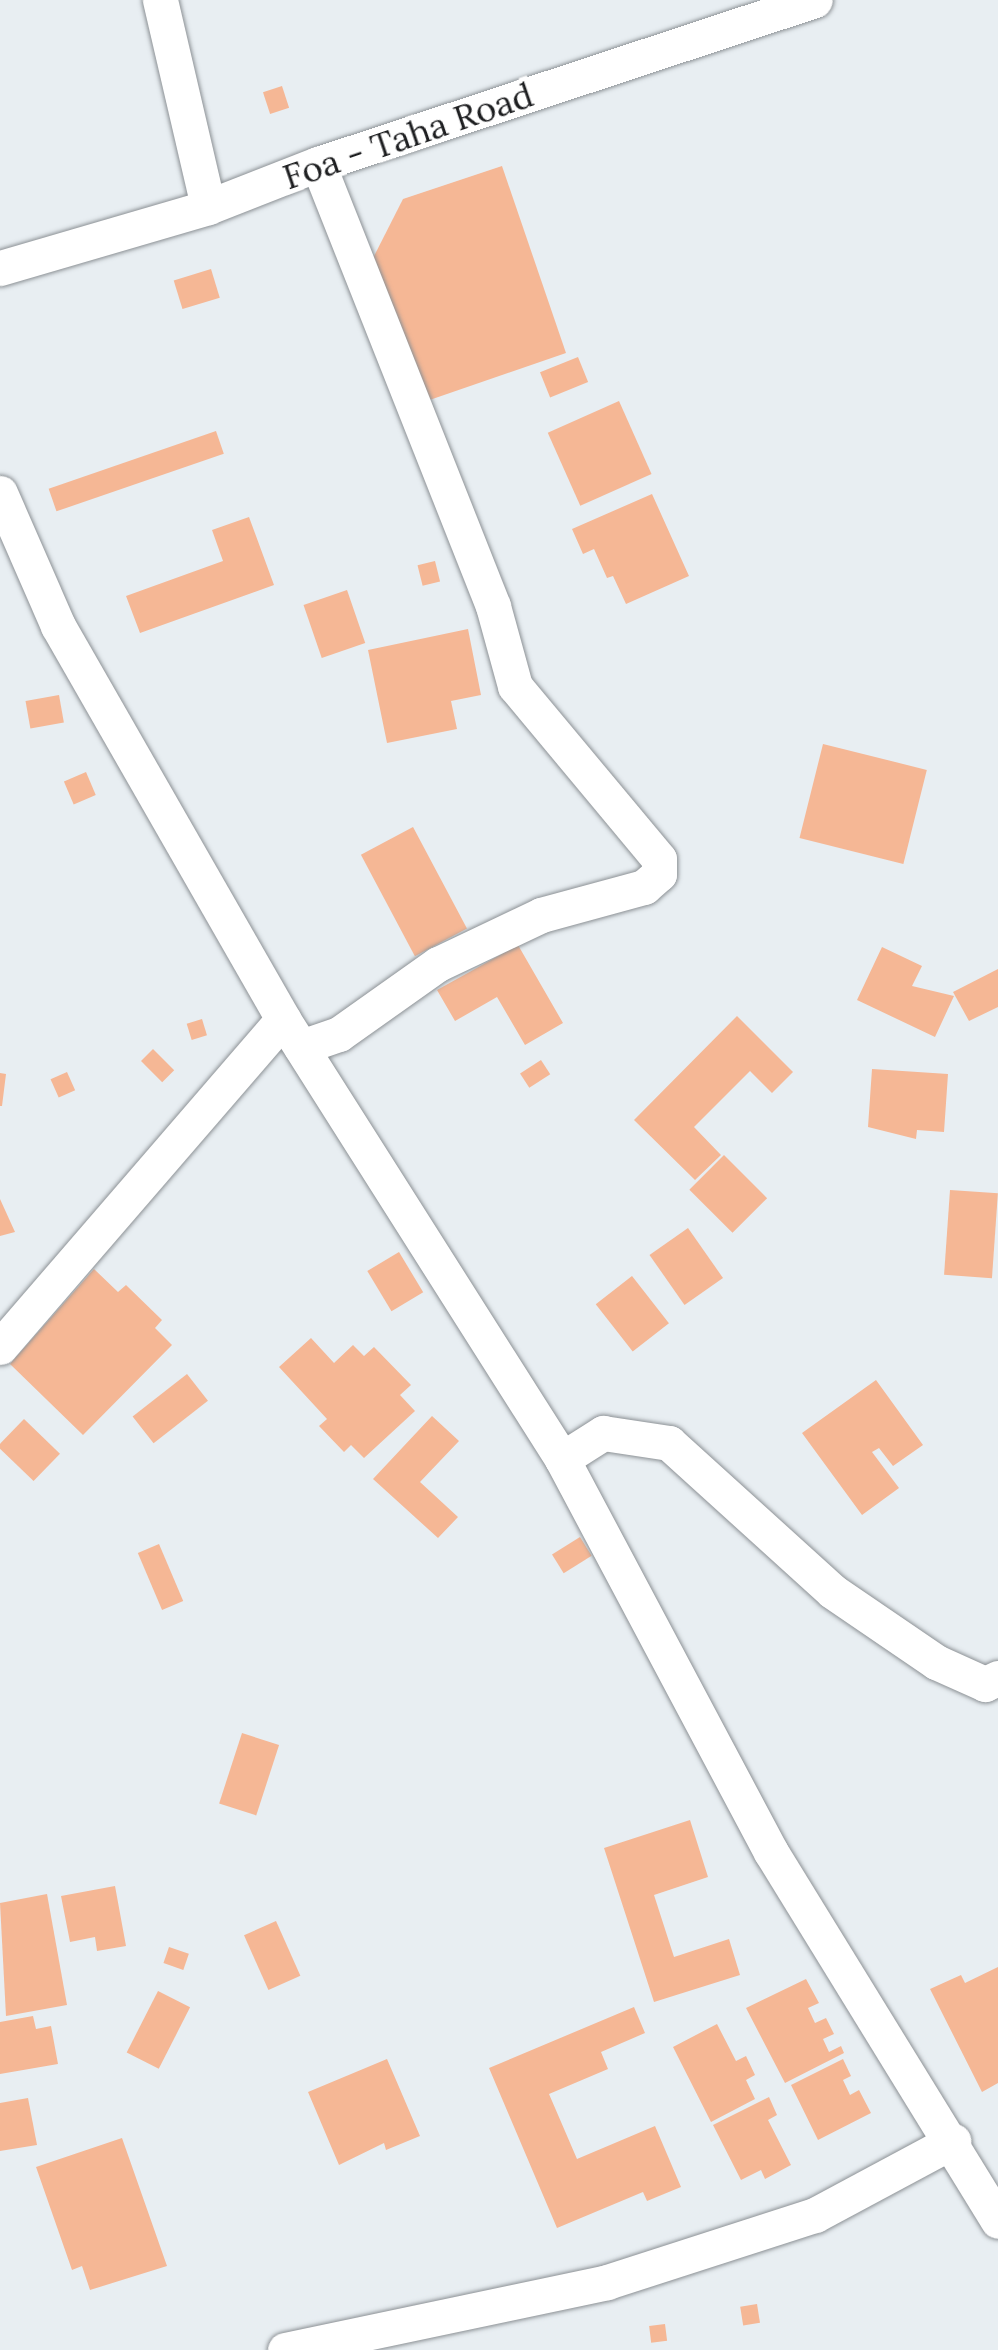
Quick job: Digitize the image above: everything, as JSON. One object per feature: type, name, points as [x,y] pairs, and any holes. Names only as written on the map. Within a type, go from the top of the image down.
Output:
[{"type":"street","points":[[160,0],[208,207]]},
{"type":"street","name":"Foa - Taha Road","points":[[0,268],[208,207],[318,164],[815,0]]},
{"type":"street","points":[[0,1348],[292,1033],[339,1034],[438,964],[540,916],[644,886],[659,874],[660,858],[516,686],[493,606],[318,164]]},
{"type":"street","points":[[0,493],[58,626],[292,1033],[562,1460],[771,1852],[953,2141],[998,2222]]},
{"type":"street","points":[[562,1460],[603,1434],[669,1443],[832,1591],[936,1662],[985,1684],[998,1678]]},
{"type":"street","points":[[285,2350],[607,2282],[815,2216],[953,2141]]},
{"type":"building","points":[[282,86],[289,108],[270,114],[263,92]]},
{"type":"building","points":[[502,166],[566,353],[418,404],[370,264],[403,199]]},
{"type":"building","points":[[211,269],[220,298],[182,309],[174,280]]},
{"type":"building","points":[[578,357],[588,382],[550,397],[540,372]]},
{"type":"building","points":[[619,401],[652,474],[580,506],[548,433]]},
{"type":"building","points":[[216,431],[224,454],[56,511],[49,489]]},
{"type":"building","points":[[652,494],[689,576],[626,604],[613,576],[607,578],[594,549],[583,554],[572,529]]},
{"type":"building","points":[[249,517],[274,585],[140,633],[126,596],[223,561],[212,530]]},
{"type":"building","points":[[435,561],[440,581],[423,586],[418,565]]},
{"type":"building","points":[[347,590],[365,643],[322,658],[304,605]]},
{"type":"building","points":[[468,629],[481,695],[451,701],[457,729],[387,743],[368,650]]},
{"type":"building","points":[[59,695],[64,723],[30,728],[26,701]]},
{"type":"building","points":[[823,744],[927,770],[903,864],[800,838]]},
{"type":"building","points":[[86,772],[96,795],[74,804],[64,781]]},
{"type":"building","points":[[413,827],[467,929],[415,956],[361,855]]},
{"type":"building","points":[[518,945],[563,1023],[525,1045],[497,997],[455,1021],[437,990]]},
{"type":"building","points":[[882,947],[922,966],[912,986],[954,996],[935,1037],[857,1000]]},
{"type":"building","points":[[998,969],[998,1007],[969,1021],[953,992]]},
{"type":"building","points":[[737,1016],[793,1072],[772,1093],[750,1071],[694,1127],[721,1155],[695,1180],[634,1120]]},
{"type":"building","points":[[202,1019],[207,1035],[192,1040],[187,1024]]},
{"type":"building","points":[[153,1049],[174,1070],[162,1082],[141,1061]]},
{"type":"building","points":[[541,1060],[550,1074],[529,1088],[520,1074]]},
{"type":"building","points":[[872,1069],[948,1074],[944,1132],[917,1130],[916,1139],[868,1127]]},
{"type":"building","points":[[67,1072],[75,1090],[59,1098],[51,1079]]},
{"type":"building","points":[[0,1073],[6,1074],[2,1106],[0,1106]]},
{"type":"building","points":[[724,1155],[767,1198],[732,1233],[689,1190]]},
{"type":"building","points":[[950,1190],[998,1193],[992,1278],[944,1275]]},
{"type":"building","points":[[0,1199],[15,1232],[0,1236]]},
{"type":"building","points":[[688,1228],[723,1278],[684,1305],[649,1255]]},
{"type":"building","points":[[399,1252],[423,1292],[391,1311],[367,1271]]},
{"type":"building","points":[[94,1269],[118,1292],[126,1285],[162,1320],[155,1328],[172,1345],[83,1435],[10,1364]]},
{"type":"building","points":[[632,1276],[669,1323],[633,1352],[596,1304]]},
{"type":"building","points":[[311,1338],[334,1363],[353,1345],[364,1356],[374,1347],[411,1385],[400,1395],[415,1411],[364,1458],[351,1445],[344,1452],[319,1426],[327,1419],[279,1367]]},
{"type":"building","points":[[187,1374],[208,1401],[154,1443],[133,1416]]},
{"type":"building","points":[[876,1380],[923,1445],[893,1466],[879,1448],[872,1452],[899,1488],[862,1515],[802,1433]]},
{"type":"building","points":[[432,1416],[459,1441],[420,1482],[458,1517],[438,1538],[373,1479]]},
{"type":"building","points":[[24,1419],[60,1454],[34,1481],[0,1449],[0,1444]]},
{"type":"building","points":[[580,1537],[592,1556],[564,1573],[552,1554]]},
{"type":"building","points":[[159,1544],[183,1601],[162,1610],[138,1553]]},
{"type":"building","points":[[242,1733],[279,1745],[256,1815],[219,1803]]},
{"type":"building","points":[[690,1820],[708,1877],[654,1895],[674,1957],[729,1939],[740,1975],[654,2002],[604,1848]]},
{"type":"building","points":[[115,1886],[126,1946],[97,1951],[95,1937],[70,1942],[61,1896]]},
{"type":"building","points":[[47,1894],[67,2005],[6,2016],[0,1903]]},
{"type":"building","points":[[276,1921],[300,1976],[268,1990],[244,1935]]},
{"type":"building","points":[[169,1947],[189,1954],[183,1970],[163,1963]]},
{"type":"building","points":[[998,1967],[998,2083],[982,2092],[930,1989],[961,1975],[965,1983]]},
{"type":"building","points":[[806,1979],[819,2003],[808,2008],[815,2023],[826,2018],[834,2034],[823,2039],[829,2052],[841,2046],[844,2053],[785,2083],[746,2008]]},
{"type":"building","points":[[158,1991],[190,2007],[159,2069],[127,2052]]},
{"type":"building","points":[[634,2007],[645,2033],[601,2052],[608,2069],[549,2094],[577,2159],[655,2126],[681,2187],[647,2201],[643,2192],[557,2228],[489,2068]]},
{"type":"building","points":[[33,2016],[36,2029],[51,2026],[58,2064],[0,2074],[0,2022]]},
{"type":"building","points":[[717,2024],[736,2061],[746,2056],[755,2075],[746,2080],[755,2099],[711,2122],[673,2047]]},
{"type":"building","points":[[387,2059],[420,2136],[386,2150],[384,2143],[339,2165],[308,2092]]},
{"type":"building","points":[[843,2059],[851,2076],[843,2080],[850,2095],[859,2090],[871,2113],[818,2140],[791,2085]]},
{"type":"building","points":[[769,2097],[777,2115],[768,2120],[791,2165],[765,2179],[761,2170],[741,2180],[713,2125]]},
{"type":"building","points":[[28,2098],[37,2145],[0,2151],[0,2103]]},
{"type":"building","points":[[122,2138],[167,2266],[90,2290],[82,2266],[72,2270],[36,2167]]},
{"type":"building","points":[[757,2304],[760,2323],[743,2325],[740,2307]]},
{"type":"building","points":[[665,2324],[667,2341],[651,2343],[649,2326]]}]
